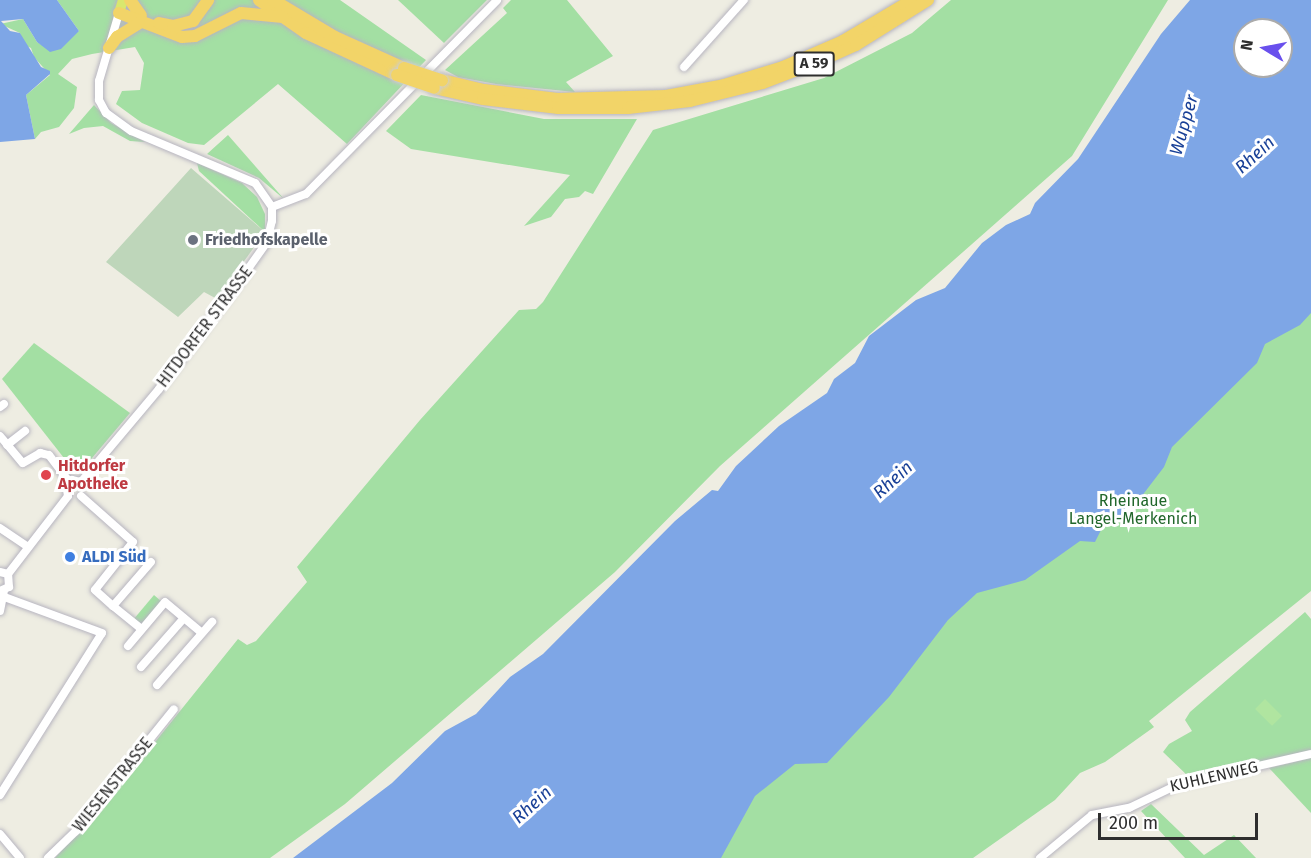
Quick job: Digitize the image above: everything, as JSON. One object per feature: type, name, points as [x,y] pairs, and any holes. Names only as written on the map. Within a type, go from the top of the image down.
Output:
[{"type":"highway","points":[[130,0],[140,20],[182,37],[195,36],[241,13],[283,17]]},
{"type":"highway","points":[[119,14],[173,26],[185,25],[201,14],[208,0]]},
{"type":"highway","name":"A 59","points":[[259,0],[331,45],[400,72],[483,99],[558,108],[628,108],[690,101],[763,84],[856,45],[928,0]]},
{"type":"highway","name":"A 59","points":[[273,0],[400,72]]},
{"type":"highway","name":"A 59","points":[[438,84],[557,99],[666,96],[724,85],[783,67],[843,41],[912,0]]},
{"type":"highway","points":[[109,48],[122,32],[140,20]]},
{"type":"main road","points":[[119,14],[123,0]]},
{"type":"street","points":[[119,14],[98,92],[111,118],[131,131],[255,183],[272,207],[306,194],[497,0]]},
{"type":"street","points":[[684,67],[744,0]]},
{"type":"street","name":"HITDORFER STRASSE","points":[[81,482],[159,389],[267,242],[272,207]]},
{"type":"street","points":[[7,445],[25,431]]},
{"type":"street","points":[[0,436],[23,463],[40,453],[49,455],[69,482]]},
{"type":"street","points":[[69,482],[81,482],[81,496]]},
{"type":"street","points":[[68,496],[65,487],[69,482]]},
{"type":"street","points":[[68,496],[81,496],[133,542],[95,590],[141,629]]},
{"type":"street","points":[[0,611],[3,593],[11,584],[4,573],[28,547],[68,496]]},
{"type":"street","points":[[0,528],[28,547]]},
{"type":"street","points":[[113,606],[151,562]]},
{"type":"street","points":[[0,795],[101,638],[99,630],[3,593]]},
{"type":"street","points":[[128,646],[165,602],[202,633]]},
{"type":"street","points":[[141,667],[184,618]]},
{"type":"street","points":[[157,685],[212,622]]},
{"type":"street","name":"WIESENSTRASSE","points":[[48,858],[76,831],[174,709]]},
{"type":"street","name":"KUHLENWEG","points":[[1040,858],[1088,817],[1129,808],[1179,784],[1311,754]]},
{"type":"street","points":[[0,834],[20,858]]},
{"type":"green space","points":[[57,0],[340,0],[426,60],[347,144],[278,84],[204,145],[188,143],[142,123],[116,104],[122,91],[140,90],[144,63],[135,47],[92,54],[72,59],[58,74],[77,87],[74,108],[59,127],[41,132],[35,139],[26,95],[50,75],[34,57],[31,48],[24,45],[20,33],[0,24],[23,19],[37,42],[45,47],[79,31]]},
{"type":"green space","points":[[398,0],[487,0],[444,43]]},
{"type":"green space","points":[[511,0],[567,0],[613,56],[566,82],[575,92],[496,84],[458,77],[445,70],[507,13],[503,8]]},
{"type":"green space","points":[[951,0],[1168,0],[1072,156],[720,466],[615,572],[345,804],[270,858],[55,858],[139,762],[238,639],[247,645],[256,641],[307,582],[297,567],[420,420],[519,310],[536,309],[543,302],[653,130],[824,78],[912,33]]},
{"type":"green space","points":[[421,95],[544,119],[637,119],[593,194],[585,191],[579,197],[565,199],[551,217],[524,226],[570,175],[411,149],[386,131]]},
{"type":"green space","points":[[94,105],[111,123],[145,142],[130,141],[103,126],[84,128],[69,134]]},
{"type":"green space","name":"Rheinaue Langel-Merkenich","points":[[1311,117],[1311,591],[1149,721],[1154,727],[1105,762],[1080,773],[1055,800],[973,858],[494,858]]},
{"type":"green space","points":[[228,135],[284,199],[259,178],[207,154]]},
{"type":"green space","points":[[197,163],[242,183],[257,197],[265,214],[265,232],[199,171]]},
{"type":"green space","points":[[191,168],[265,232],[217,299],[204,292],[178,317],[106,262]]},
{"type":"green space","points":[[34,343],[130,413],[87,464],[71,467],[2,379]]},
{"type":"green space","points":[[154,595],[162,602],[142,624],[133,620]]},
{"type":"green space","points":[[1305,612],[1311,619],[1311,752],[1190,778],[1163,752],[1169,744],[1192,731],[1185,720],[1190,712]]},
{"type":"green space","points":[[1265,699],[1282,716],[1272,726],[1255,709]]},
{"type":"green space","points":[[1311,758],[1311,813],[1269,768]]},
{"type":"green space","points":[[1151,804],[1204,855],[1234,835],[1256,858],[1185,858],[1141,811]]},
{"type":"water","points":[[0,0],[57,0],[79,31],[61,49],[50,52],[37,42],[23,19],[1,21],[10,31],[20,33],[41,67],[50,71],[50,74],[26,95],[35,139],[0,142]]},
{"type":"water","points":[[1190,0],[1311,0],[1311,313],[1300,325],[1265,344],[1257,363],[1172,447],[1164,467],[1125,518],[1104,524],[1095,542],[1080,541],[1025,580],[977,593],[948,620],[889,697],[827,763],[795,764],[755,796],[721,858],[293,858],[392,783],[445,731],[476,714],[510,677],[543,654],[675,521],[712,490],[718,491],[736,466],[779,426],[827,393],[834,379],[855,363],[869,336],[916,300],[945,288],[982,243],[1006,225],[1030,214],[1035,203],[1078,159],[1161,34]]},
{"type":"place","name":"Friedhofskapelle","points":[[193,240]]},
{"type":"place","name":"Hitdorfer Apotheke","points":[[46,475]]},
{"type":"place","name":"ALDI Süd","points":[[70,557]]},
{"type":"water label","name":"Wupper","points":[[1184,125]]},
{"type":"water label","name":"Rhein","points":[[1255,155]]},
{"type":"water label","name":"Rhein","points":[[893,480]]},
{"type":"water label","name":"Rhein","points":[[532,805]]}]
